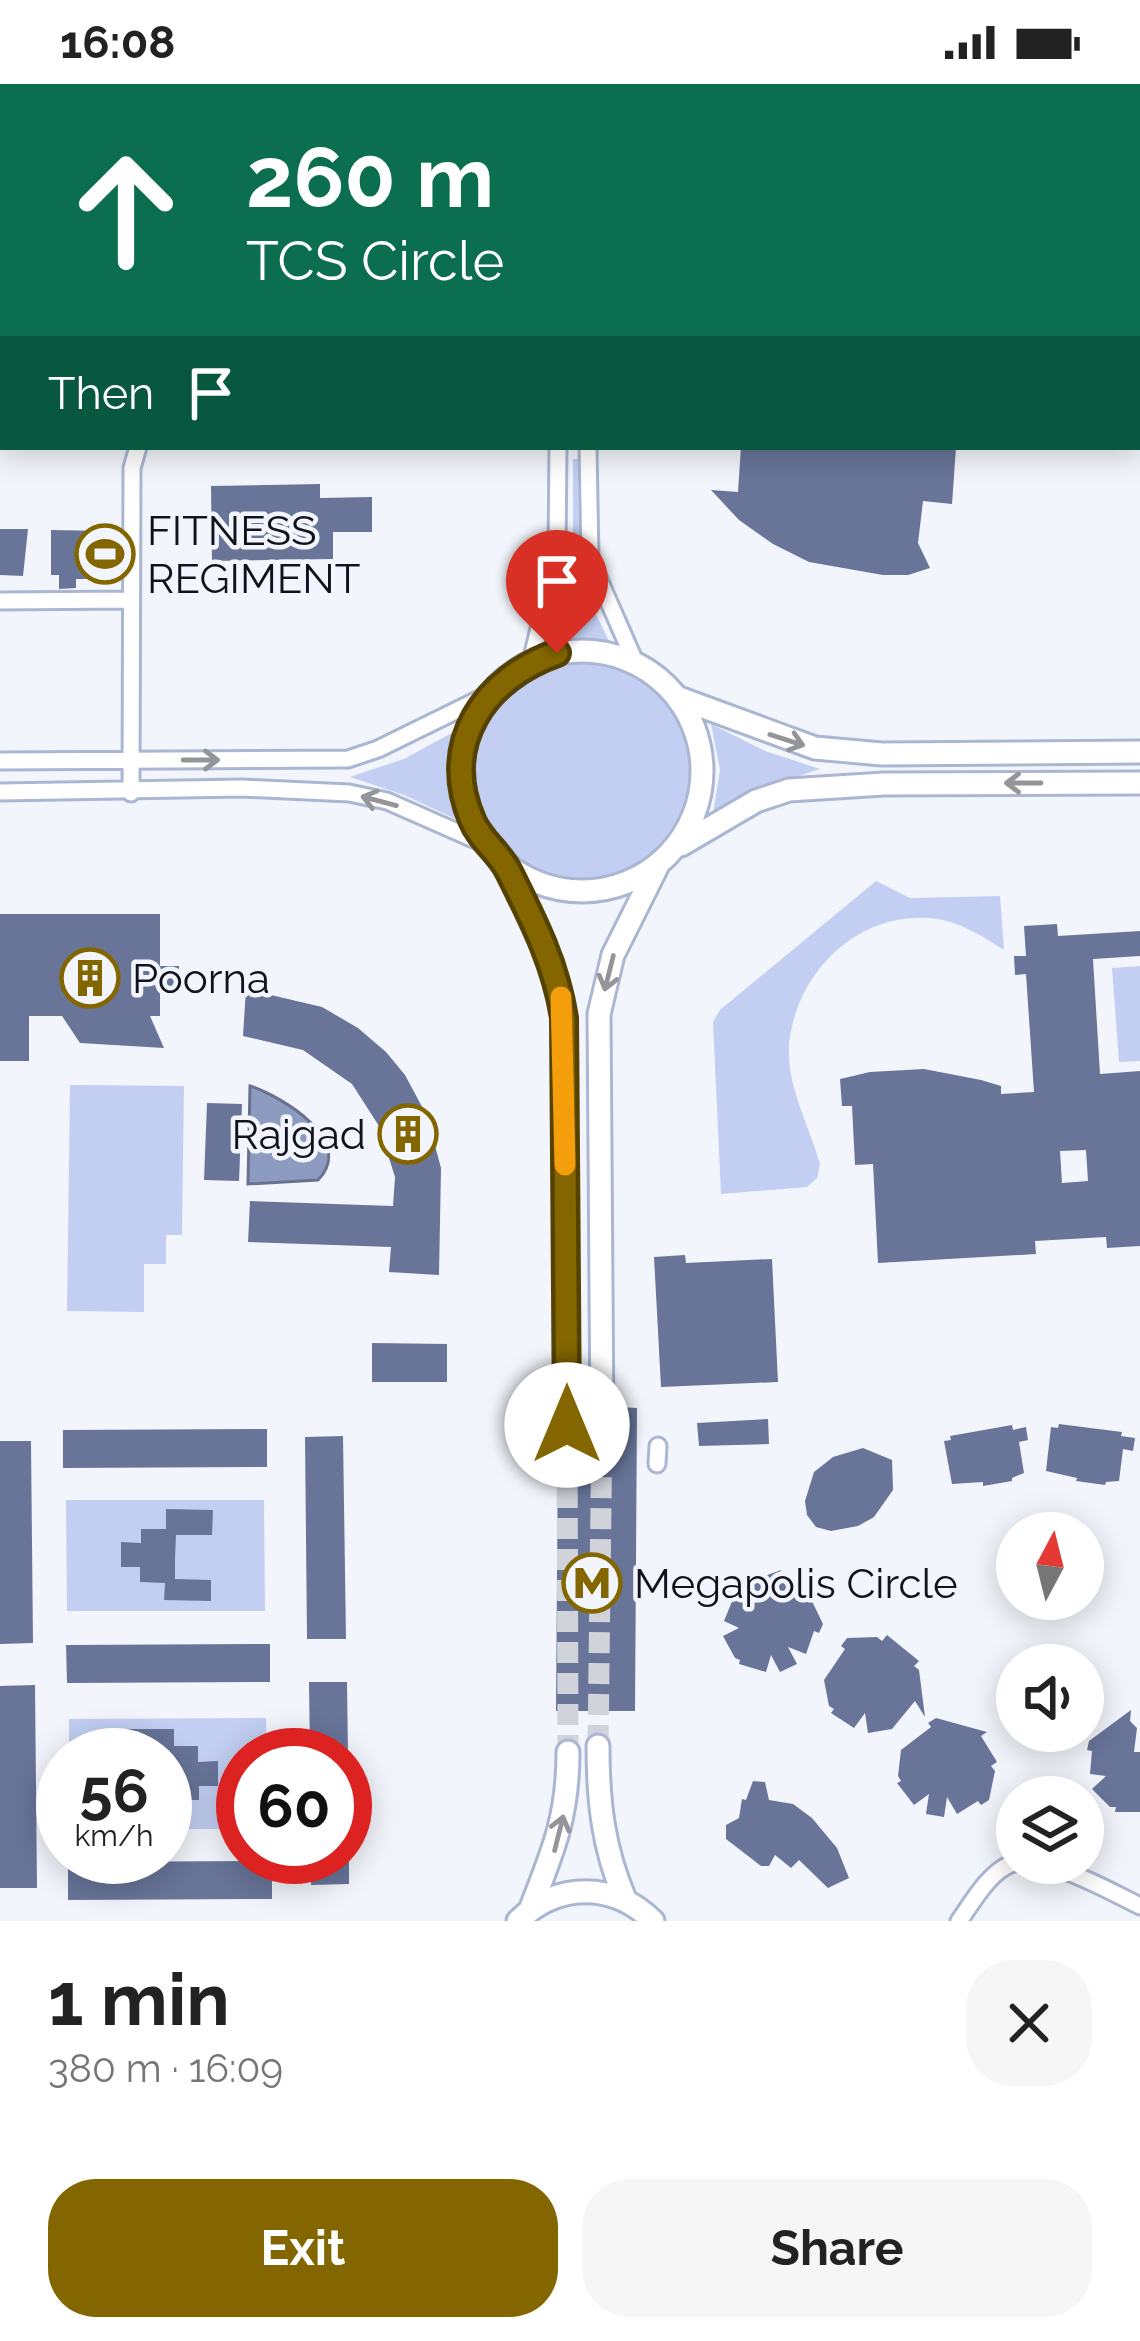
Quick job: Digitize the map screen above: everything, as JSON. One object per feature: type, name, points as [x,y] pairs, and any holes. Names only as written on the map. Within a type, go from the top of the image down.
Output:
[{"type":"main road","points":[[678,698],[692,721],[704,773],[691,825],[657,867],[608,890],[581,892],[541,884],[506,865],[487,845],[464,797],[464,743],[488,695],[531,662],[557,653],[611,654],[636,664],[678,698],[815,748],[881,754],[1140,752]]},
{"type":"main road","points":[[676,848],[756,801],[789,790],[884,784],[1140,783]]},
{"type":"main road","points":[[506,865],[552,963],[564,1018],[567,1425]]},
{"type":"main road","points":[[602,1424],[598,1014],[613,955],[657,867]]},
{"type":"main road","points":[[598,1746],[598,1803],[605,1849],[625,1899]]},
{"type":"main road","points":[[524,1915],[556,1847],[568,1791],[568,1753]]},
{"type":"main road","points":[[524,1915],[547,1899],[586,1890],[625,1899],[653,1921]]},
{"type":"street","points":[[130,793],[132,468],[137,450]]},
{"type":"street","points":[[531,662],[557,553],[558,450]]},
{"type":"street","points":[[588,450],[590,559],[636,664]]},
{"type":"street","points":[[0,601],[130,600]]},
{"type":"street","points":[[0,761],[348,759],[488,695]]},
{"type":"street","points":[[0,792],[242,788],[349,793],[387,801],[487,845]]},
{"type":"street","points":[[657,1464],[658,1445]]},
{"type":"street","points":[[959,1921],[992,1878],[1011,1864],[1052,1867],[1140,1906]]},
{"type":"shaded area","points":[[573,459],[578,459],[579,533],[588,598],[609,641],[542,644],[562,600],[573,533]]},
{"type":"shaded area","points":[[582,663],[623,671],[659,694],[682,730],[690,771],[682,812],[659,848],[623,871],[582,879],[541,871],[505,848],[482,812],[474,771],[482,730],[505,694],[541,671]]},
{"type":"shaded area","points":[[711,724],[765,751],[820,769],[766,787],[713,814],[720,770]]},
{"type":"shaded area","points":[[457,730],[450,777],[458,820],[350,777],[404,759]]},
{"type":"shaded area","points":[[876,881],[910,898],[1000,896],[1004,950],[956,924],[912,918],[864,932],[843,945],[810,983],[798,1006],[789,1048],[793,1082],[820,1164],[817,1178],[807,1187],[721,1194],[713,1022],[720,1010]]},
{"type":"shaded area","points":[[1140,966],[1140,1061],[1119,1062],[1112,968]]},
{"type":"shaded area","points":[[70,1085],[184,1086],[182,1235],[166,1235],[166,1264],[144,1264],[144,1312],[67,1311]]},
{"type":"shaded area","points":[[250,1086],[296,1110],[322,1136],[327,1165],[318,1180],[248,1184]]},
{"type":"shaded area","points":[[66,1500],[264,1500],[265,1611],[67,1611]]},
{"type":"shaded area","points":[[266,1718],[266,1728],[216,1728],[216,1829],[192,1829],[192,1728],[69,1728],[69,1719]]},
{"type":"building","points":[[741,450],[956,450],[952,504],[923,501],[918,543],[930,568],[908,575],[809,562],[739,520],[711,490],[738,492]]},
{"type":"building","points":[[320,484],[320,498],[372,497],[372,532],[333,532],[333,559],[212,561],[211,486]]},
{"type":"building","points":[[0,529],[28,529],[23,576],[0,575]]},
{"type":"building","points":[[51,530],[106,531],[105,579],[76,579],[76,588],[59,589],[59,575],[51,575]]},
{"type":"building","name":"Poorna","points":[[0,914],[160,914],[160,966],[179,966],[179,991],[160,991],[160,1016],[150,1016],[164,1048],[80,1043],[62,1016],[29,1016],[29,1061],[0,1061]]},
{"type":"building","points":[[1057,924],[1058,936],[1140,931],[1140,956],[1093,959],[1100,1074],[1140,1071],[1140,1246],[1107,1248],[1106,1237],[1035,1241],[1036,1254],[878,1263],[873,1164],[855,1165],[852,1106],[842,1106],[840,1079],[924,1069],[1001,1086],[1001,1094],[1034,1092],[1026,974],[1015,975],[1014,956],[1026,956],[1024,926]],"holes":[[[1086,1150],[1088,1181],[1062,1183],[1060,1151]]]},
{"type":"building","name":"Rajgad","points":[[246,989],[322,1007],[358,1028],[405,1075],[427,1116],[441,1168],[439,1275],[389,1272],[391,1247],[248,1242],[250,1201],[393,1206],[395,1177],[379,1126],[352,1084],[303,1050],[243,1036]]},
{"type":"building","points":[[207,1103],[242,1104],[239,1181],[204,1180]]},
{"type":"building","points":[[685,1255],[686,1263],[772,1259],[778,1382],[661,1387],[654,1257]]},
{"type":"building","points":[[372,1343],[447,1344],[447,1382],[372,1382]]},
{"type":"building","points":[[582,1407],[587,1407],[590,1433],[601,1439],[615,1430],[617,1407],[637,1408],[635,1711],[556,1711],[558,1437],[568,1440],[579,1433]]},
{"type":"building","points":[[768,1419],[769,1444],[699,1446],[697,1423]]},
{"type":"building","points":[[1059,1424],[1135,1438],[1133,1451],[1123,1449],[1119,1481],[1105,1485],[1046,1471],[1051,1427]]},
{"type":"building","points":[[1012,1425],[1013,1430],[1026,1427],[1028,1440],[1019,1442],[1024,1473],[1012,1481],[983,1486],[983,1482],[952,1484],[944,1441]]},
{"type":"building","points":[[267,1429],[267,1467],[63,1468],[63,1430]]},
{"type":"building","points":[[343,1436],[346,1639],[307,1639],[305,1437]]},
{"type":"building","points":[[0,1441],[31,1441],[33,1643],[0,1644]]},
{"type":"building","points":[[863,1448],[892,1460],[893,1490],[874,1517],[858,1526],[831,1531],[816,1527],[807,1515],[805,1501],[814,1472],[833,1457]]},
{"type":"building","points":[[166,1509],[213,1510],[212,1535],[176,1535],[175,1559],[175,1579],[211,1580],[211,1601],[164,1600],[165,1583],[140,1582],[140,1567],[121,1567],[121,1542],[141,1543],[141,1529],[166,1529]]},
{"type":"building","points":[[781,1570],[778,1577],[807,1588],[804,1595],[810,1597],[823,1624],[819,1633],[814,1631],[806,1654],[788,1647],[797,1664],[780,1672],[771,1655],[766,1672],[739,1664],[723,1636],[739,1628],[724,1621],[732,1588]]},
{"type":"building","points":[[887,1635],[919,1661],[914,1666],[919,1670],[925,1717],[915,1701],[892,1729],[868,1733],[865,1713],[854,1728],[831,1713],[834,1709],[829,1706],[824,1680],[847,1638],[882,1641]]},
{"type":"building","points":[[270,1644],[270,1682],[67,1683],[66,1645]]},
{"type":"building","points":[[309,1682],[347,1682],[348,1728],[310,1728]]},
{"type":"building","points":[[35,1685],[37,1888],[0,1888],[0,1686]]},
{"type":"building","points":[[1131,1710],[1130,1721],[1137,1728],[1134,1752],[1140,1752],[1140,1812],[1115,1812],[1116,1807],[1104,1801],[1106,1776],[1090,1774],[1092,1752],[1104,1752],[1104,1730]]},
{"type":"building","points":[[936,1718],[987,1732],[981,1736],[997,1762],[991,1766],[995,1771],[989,1800],[957,1814],[947,1797],[944,1817],[926,1814],[929,1794],[914,1805],[897,1783],[901,1781],[901,1750]]},
{"type":"building","points":[[192,1746],[198,1746],[198,1762],[216,1761],[216,1786],[199,1786],[199,1800],[192,1800]]},
{"type":"building","points":[[753,1781],[765,1782],[769,1800],[793,1804],[812,1818],[837,1848],[849,1878],[828,1888],[799,1860],[791,1868],[775,1855],[769,1866],[761,1866],[726,1839],[726,1825],[739,1818],[742,1799],[746,1800]]},
{"type":"building","points":[[192,1861],[216,1861],[216,1884],[272,1884],[272,1899],[68,1900],[68,1884],[192,1884]]},
{"type":"tunnel","points":[[598,1746],[602,1424]]},
{"type":"tunnel","points":[[567,1425],[568,1752]]},
{"type":"slow traffic","points":[[561,997],[565,1165]]},
{"type":"place","name":"FITNESS REGIMENT","points":[[105,554]]},
{"type":"place","name":"Poorna","points":[[90,978]]},
{"type":"place","name":"Rajgad","points":[[408,1134]]},
{"type":"place","name":"Megapolis Circle","points":[[592,1583]]},
{"type":"route","points":[[557,653],[508,676],[488,695],[464,743],[461,770],[472,822],[506,865],[542,938],[561,994],[567,1425]]}]
